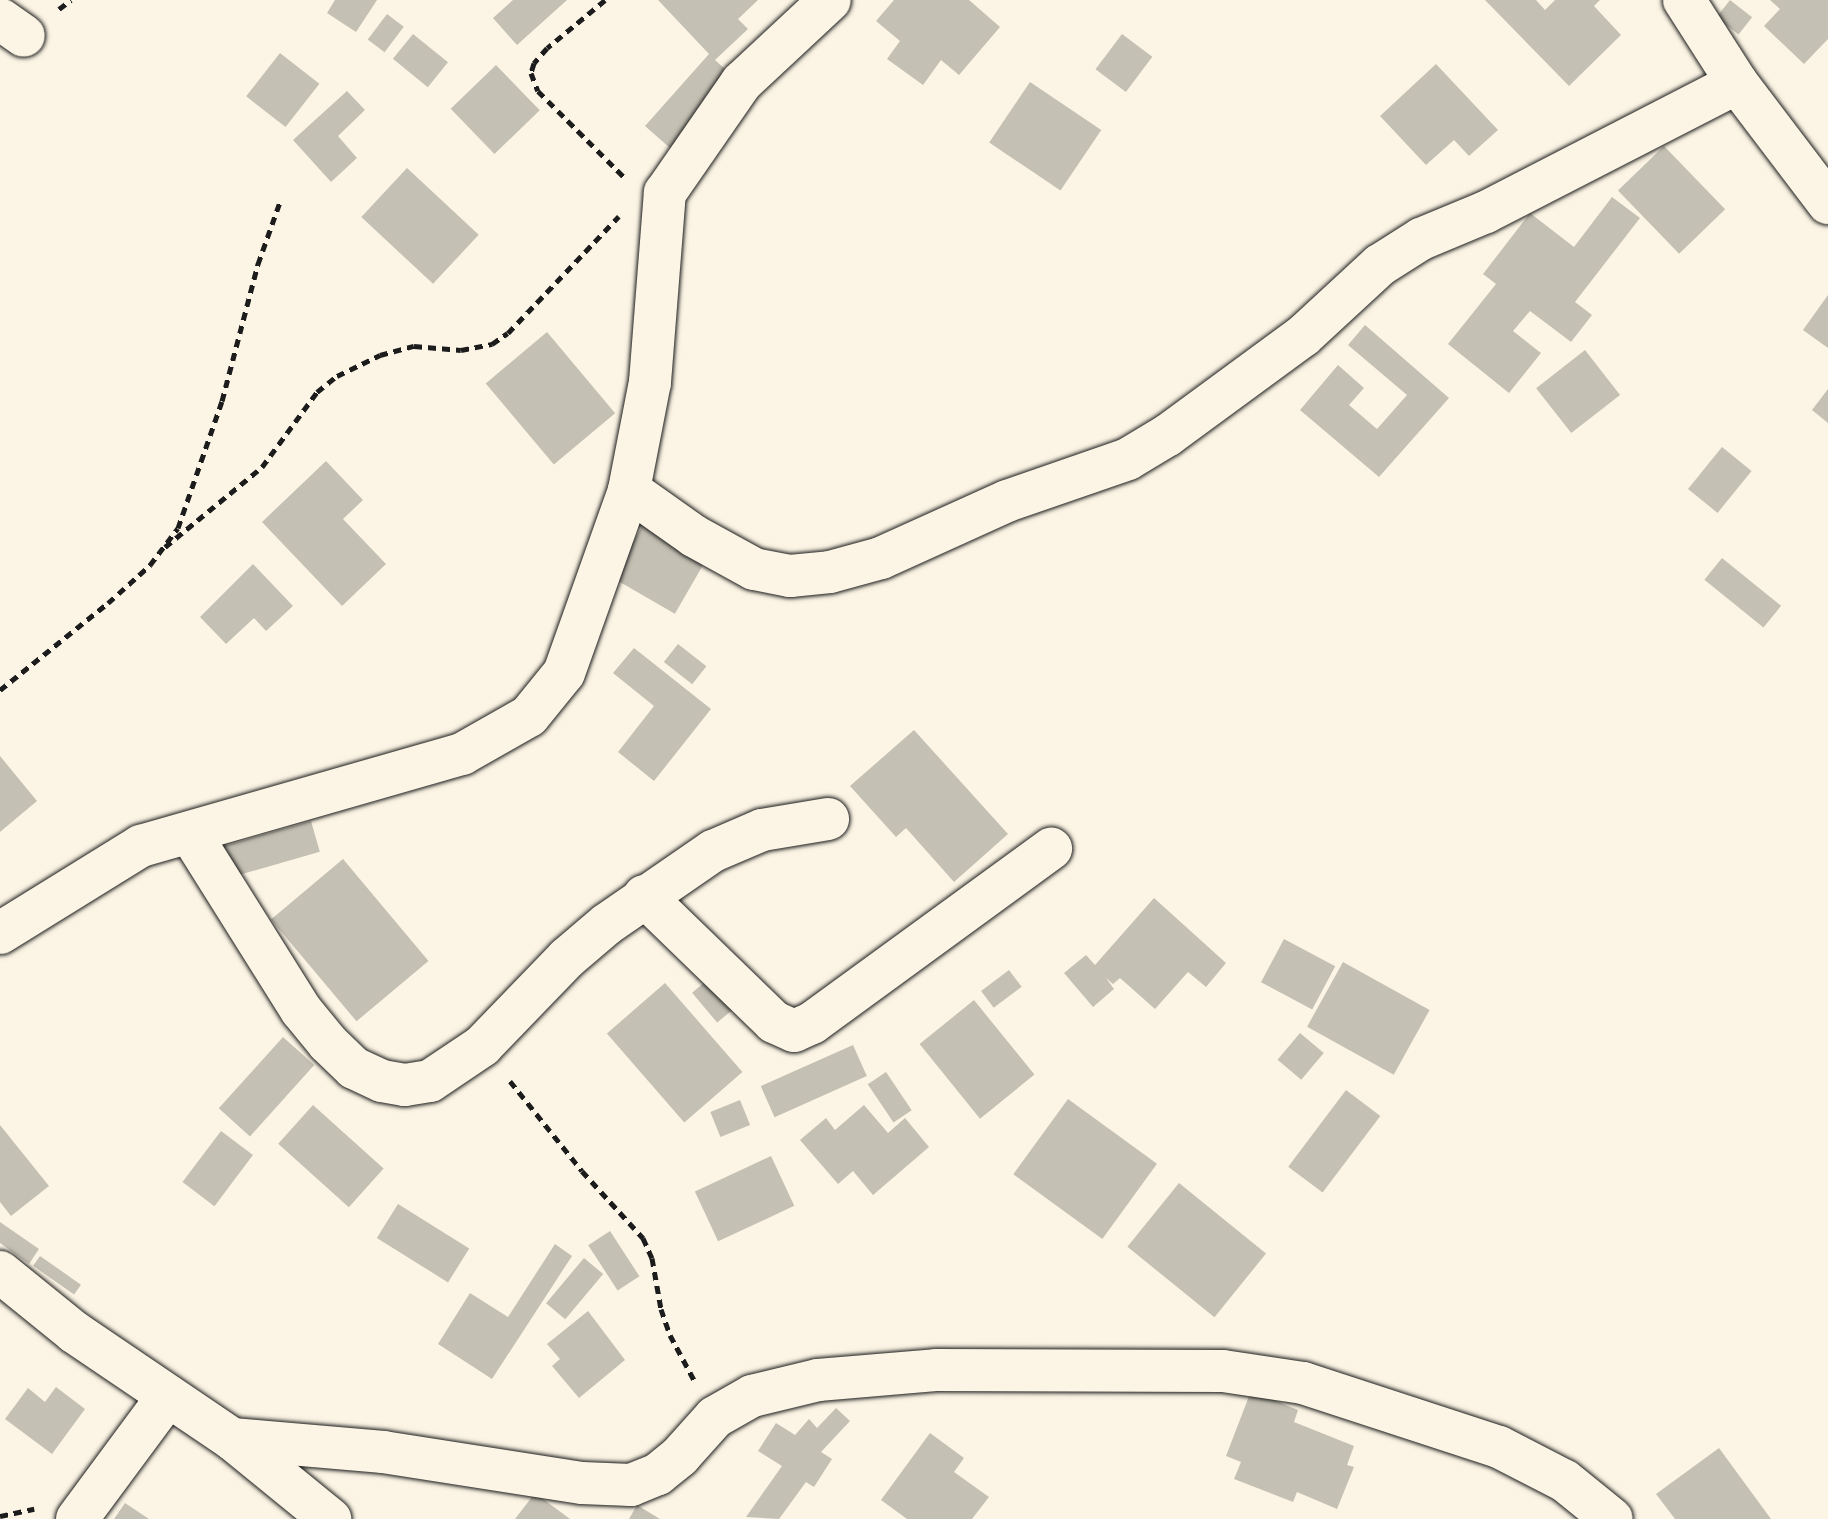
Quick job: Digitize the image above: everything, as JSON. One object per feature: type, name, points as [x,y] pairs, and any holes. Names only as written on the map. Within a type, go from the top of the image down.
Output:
[{"type":"street","points":[[0,933],[141,846],[462,754],[529,716],[564,673],[629,490],[650,382],[651,201],[665,193],[742,82],[830,0]]},
{"type":"street","points":[[1684,0],[1737,83],[1828,203]]},
{"type":"street","points":[[629,490],[703,542],[754,569],[790,576],[830,572],[881,558],[1007,501],[1128,459],[1168,435],[1303,336],[1380,265],[1421,239],[1486,212],[1737,83]]},
{"type":"street","points":[[190,833],[301,1010],[354,1068],[382,1081],[405,1085],[430,1081],[482,1046],[567,958],[644,896],[713,851],[762,830],[828,819]]},
{"type":"street","points":[[644,896],[774,1022],[794,1031],[812,1023],[1051,849]]},
{"type":"street","points":[[0,1272],[74,1332],[232,1439],[330,1519]]},
{"type":"street","points":[[232,1439],[383,1452],[582,1483],[631,1485],[658,1474],[715,1417],[752,1396],[833,1379],[936,1370],[1223,1371],[1303,1383],[1499,1447],[1565,1481],[1612,1519]]},
{"type":"street","points":[[77,1519],[168,1396]]},
{"type":"path","points":[[0,690],[108,603],[165,547],[262,467],[317,392],[337,376],[380,355],[414,346],[461,350],[492,344],[508,333],[651,201],[538,91],[531,73],[534,63],[547,48],[605,0]]},
{"type":"path","points":[[165,547],[178,528],[222,401],[258,264],[281,199]]},
{"type":"path","points":[[482,1046],[582,1171],[643,1238],[652,1258],[661,1309],[670,1335],[715,1417]]},
{"type":"building","points":[[335,0],[377,0],[356,32],[327,13]]},
{"type":"building","points":[[513,0],[567,0],[517,45],[493,18]]},
{"type":"building","points":[[658,0],[758,0],[738,19],[748,29],[715,60],[734,77],[670,148],[645,126],[709,54]]},
{"type":"building","points":[[894,0],[969,0],[1000,27],[959,75],[941,60],[923,85],[887,59],[900,41],[876,21]]},
{"type":"building","points":[[1485,0],[1536,0],[1545,10],[1555,0],[1600,0],[1594,6],[1621,35],[1569,86]]},
{"type":"building","points":[[1730,0],[1752,17],[1739,35],[1716,17]]},
{"type":"building","points":[[1770,0],[1828,0],[1828,39],[1804,64],[1764,26],[1780,9]]},
{"type":"building","points":[[387,14],[404,27],[385,52],[368,40]]},
{"type":"building","points":[[413,34],[448,62],[428,87],[393,59]]},
{"type":"building","points":[[1122,34],[1152,57],[1126,92],[1096,69]]},
{"type":"building","points":[[280,53],[319,84],[286,127],[246,96]]},
{"type":"building","points":[[1436,64],[1498,130],[1469,156],[1454,140],[1426,165],[1380,116]]},
{"type":"building","points":[[496,65],[540,110],[494,154],[451,109]]},
{"type":"building","points":[[1030,82],[1101,130],[1060,191],[989,143]]},
{"type":"building","points":[[347,91],[365,110],[338,136],[357,158],[331,182],[293,140]]},
{"type":"building","points":[[1664,146],[1725,209],[1679,254],[1618,190]]},
{"type":"building","points":[[407,168],[479,235],[433,284],[361,217]]},
{"type":"building","points":[[1612,197],[1640,218],[1575,302],[1592,315],[1571,342],[1530,311],[1513,331],[1541,353],[1509,393],[1448,344],[1496,284],[1483,274],[1530,213],[1574,247]]},
{"type":"building","points":[[1828,295],[1828,348],[1803,330]]},
{"type":"building","points":[[1365,325],[1449,398],[1379,477],[1300,410],[1338,365],[1364,388],[1349,405],[1377,429],[1407,395],[1348,345]]},
{"type":"building","points":[[547,332],[615,413],[554,465],[486,383]]},
{"type":"building","points":[[1585,350],[1620,395],[1571,433],[1536,388]]},
{"type":"building","points":[[1828,389],[1828,423],[1812,410]]},
{"type":"building","points":[[1722,447],[1752,471],[1718,513],[1688,489]]},
{"type":"building","points":[[326,461],[363,500],[343,519],[386,564],[342,606],[262,522]]},
{"type":"building","points":[[643,525],[705,561],[675,614],[612,578]]},
{"type":"building","points":[[1722,558],[1781,606],[1763,628],[1704,580]]},
{"type":"building","points":[[253,564],[293,606],[266,631],[254,618],[226,644],[200,617]]},
{"type":"building","points":[[678,644],[706,666],[692,684],[664,662]]},
{"type":"building","points":[[634,648],[711,709],[654,781],[618,752],[654,706],[613,673]]},
{"type":"building","points":[[914,730],[1008,834],[954,882],[906,828],[896,837],[850,786]]},
{"type":"building","points":[[0,756],[37,801],[0,832]]},
{"type":"building","points":[[311,821],[320,852],[230,877],[222,847]]},
{"type":"building","points":[[343,859],[428,961],[356,1021],[271,919]]},
{"type":"building","points":[[1154,898],[1226,963],[1206,987],[1188,972],[1155,1009],[1120,978],[1113,984],[1106,978],[1114,989],[1093,1007],[1064,973],[1086,955],[1095,965]]},
{"type":"building","points":[[1284,939],[1335,966],[1312,1009],[1261,982]]},
{"type":"building","points":[[1343,962],[1430,1010],[1394,1075],[1307,1027]]},
{"type":"building","points":[[1009,970],[1022,987],[994,1008],[981,991]]},
{"type":"building","points":[[712,976],[737,1006],[717,1023],[692,993]]},
{"type":"building","points":[[665,983],[742,1072],[684,1123],[607,1034]]},
{"type":"building","points":[[974,1000],[1034,1075],[980,1119],[920,1044]]},
{"type":"building","points":[[1300,1033],[1324,1053],[1301,1080],[1278,1060]]},
{"type":"building","points":[[283,1037],[314,1065],[250,1136],[219,1108]]},
{"type":"building","points":[[853,1045],[867,1076],[775,1117],[761,1086]]},
{"type":"building","points":[[886,1072],[912,1110],[893,1122],[868,1084]]},
{"type":"building","points":[[1346,1090],[1380,1116],[1323,1193],[1288,1167]]},
{"type":"building","points":[[1068,1099],[1157,1164],[1102,1239],[1013,1174]]},
{"type":"building","points":[[740,1100],[750,1125],[720,1137],[710,1112]]},
{"type":"building","points":[[313,1105],[384,1169],[349,1207],[278,1144]]},
{"type":"building","points":[[864,1105],[888,1133],[905,1118],[929,1147],[873,1195],[853,1171],[838,1184],[800,1140],[826,1118],[835,1130]]},
{"type":"building","points":[[0,1125],[49,1186],[11,1216],[0,1202]]},
{"type":"building","points":[[221,1131],[253,1155],[214,1206],[182,1182]]},
{"type":"building","points":[[771,1156],[794,1206],[718,1241],[695,1191]]},
{"type":"building","points":[[1179,1183],[1266,1253],[1214,1317],[1127,1247]]},
{"type":"building","points":[[398,1204],[469,1249],[448,1282],[377,1238]]},
{"type":"building","points":[[0,1222],[39,1249],[29,1264],[0,1243]]},
{"type":"building","points":[[610,1231],[639,1276],[618,1290],[588,1245]]},
{"type":"building","points":[[555,1244],[572,1256],[492,1379],[438,1344],[470,1293],[508,1317]]},
{"type":"building","points":[[40,1256],[81,1285],[74,1295],[33,1266]]},
{"type":"building","points":[[584,1258],[603,1274],[565,1319],[546,1303]]},
{"type":"building","points":[[588,1311],[625,1360],[579,1398],[552,1366],[560,1359],[547,1344]]},
{"type":"building","points":[[56,1387],[85,1409],[52,1454],[5,1419],[28,1388],[45,1402]]},
{"type":"building","points":[[1251,1391],[1298,1410],[1294,1422],[1354,1446],[1347,1465],[1354,1467],[1337,1509],[1297,1492],[1293,1502],[1234,1479],[1241,1462],[1226,1456]]},
{"type":"building","points":[[836,1408],[850,1421],[821,1452],[832,1459],[814,1487],[806,1482],[779,1519],[746,1517],[782,1466],[758,1451],[776,1423],[795,1435],[809,1419],[817,1428]]},
{"type":"building","points":[[930,1433],[964,1458],[954,1472],[989,1497],[972,1519],[907,1519],[881,1500]]},
{"type":"building","points":[[1719,1448],[1771,1519],[1675,1519],[1656,1494]]},
{"type":"building","points":[[535,1493],[570,1519],[515,1519]]},
{"type":"building","points":[[125,1503],[149,1519],[114,1519]]},
{"type":"building","points":[[637,1505],[660,1519],[629,1519]]}]
